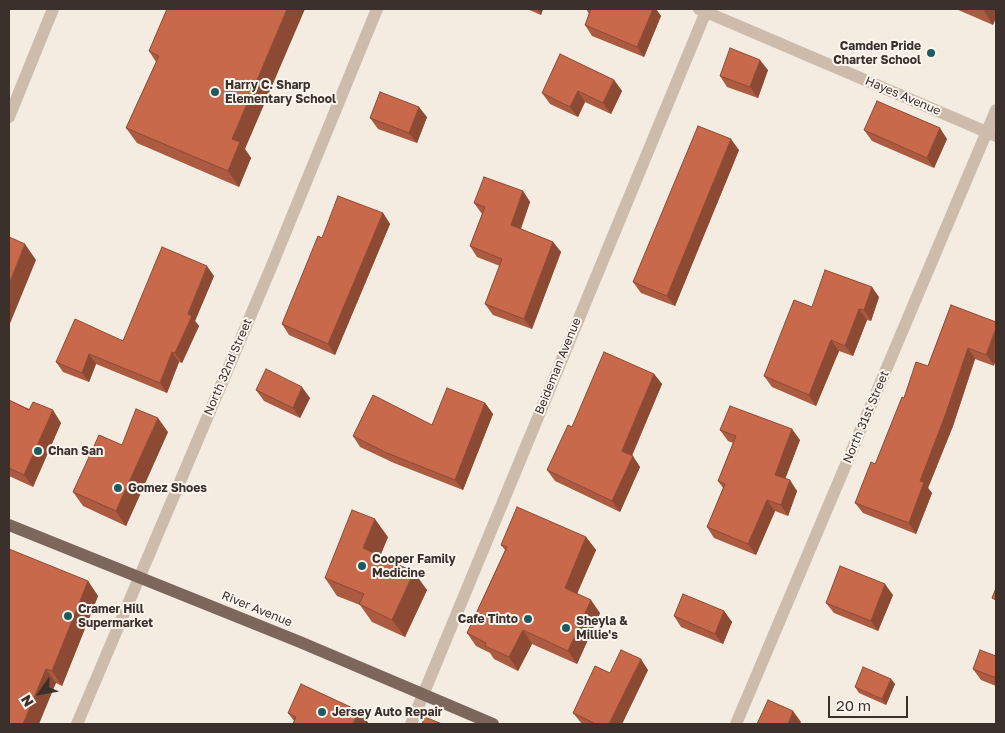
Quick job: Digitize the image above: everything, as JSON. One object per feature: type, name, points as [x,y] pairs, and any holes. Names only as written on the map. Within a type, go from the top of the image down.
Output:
[{"type":"main road","name":"River Avenue","points":[[9,525],[424,694],[493,724]]},
{"type":"street","points":[[9,117],[53,9]]},
{"type":"street","name":"North 32nd Street","points":[[78,724],[270,270],[377,9]]},
{"type":"street","name":"Hayes Avenue","points":[[704,10],[991,134]]},
{"type":"street","name":"Beideman Avenue","points":[[411,724],[704,10]]},
{"type":"street","name":"North 31st Street","points":[[736,724],[991,134],[996,110]]},
{"type":"building","name":"Harry C. Sharp Elementary School","points":[[167,9],[287,9],[232,139],[240,142],[228,171],[126,128],[159,56],[149,51]]},
{"type":"building","points":[[591,9],[653,9],[637,47],[585,25]]},
{"type":"building","points":[[730,48],[760,60],[750,87],[720,76]]},
{"type":"building","points":[[560,54],[614,80],[603,103],[578,91],[570,107],[542,93]]},
{"type":"building","points":[[380,92],[419,107],[409,133],[370,118]]},
{"type":"building","points":[[877,101],[940,128],[927,158],[864,130]]},
{"type":"building","points":[[698,126],[731,139],[667,296],[633,282]]},
{"type":"building","points":[[484,177],[523,191],[511,225],[553,242],[524,319],[485,304],[502,259],[470,246],[485,207],[474,203]]},
{"type":"building","points":[[338,196],[383,213],[328,344],[282,324],[318,236],[322,238]]},
{"type":"building","points":[[9,237],[25,244],[9,284]]},
{"type":"building","points":[[162,247],[207,266],[188,314],[192,316],[175,353],[172,352],[160,383],[89,354],[82,373],[56,362],[75,319],[123,341]]},
{"type":"building","points":[[825,270],[872,287],[864,310],[859,309],[845,346],[831,340],[809,395],[764,376],[794,300],[812,307]]},
{"type":"building","points":[[951,305],[996,322],[996,328],[986,355],[968,348],[920,481],[924,482],[909,523],[855,503],[871,462],[875,464],[902,397],[904,398],[916,362],[928,366]]},
{"type":"building","points":[[604,352],[654,374],[622,451],[633,456],[612,501],[547,470],[568,425],[572,427]]},
{"type":"building","points":[[266,369],[302,387],[293,408],[256,390]]},
{"type":"building","points":[[447,388],[485,403],[455,480],[387,453],[353,436],[373,395],[432,425]]},
{"type":"building","points":[[9,400],[29,410],[33,402],[53,410],[24,475],[9,468]]},
{"type":"building","points":[[730,406],[792,429],[775,475],[790,480],[781,505],[767,500],[748,544],[707,527],[725,484],[718,481],[736,436],[720,430]]},
{"type":"building","points":[[136,409],[158,418],[116,511],[73,492],[99,435],[122,445]]},
{"type":"building","points":[[517,507],[586,537],[565,588],[591,600],[568,651],[523,630],[509,657],[485,646],[486,643],[467,633],[507,547],[501,545]]},
{"type":"building","points":[[352,510],[375,519],[363,548],[414,572],[392,620],[359,604],[364,594],[325,578]]},
{"type":"building","points":[[9,549],[88,581],[52,671],[46,669],[23,724],[9,724]]},
{"type":"building","points":[[840,566],[885,584],[871,621],[826,603]]},
{"type":"building","points":[[996,588],[996,600],[992,598]]},
{"type":"building","points":[[683,594],[724,611],[715,634],[674,616]]},
{"type":"building","points":[[621,650],[641,659],[609,724],[596,724],[573,713],[595,666],[610,673]]},
{"type":"building","points":[[980,650],[996,656],[996,678],[973,669]]},
{"type":"building","points":[[863,667],[891,679],[882,699],[855,687]]},
{"type":"building","points":[[301,684],[359,711],[353,724],[293,724],[296,717],[288,713]]},
{"type":"building","points":[[768,700],[793,711],[788,724],[757,724]]},
{"type":"building","points":[[425,717],[442,724],[422,724]]},
{"type":"place","name":"Camden Pride Charter School","points":[[931,53]]},
{"type":"place","name":"Harry C. Sharp Elementary School","points":[[215,92]]},
{"type":"place","name":"Chan San","points":[[38,451]]},
{"type":"place","name":"Gomez Shoes","points":[[118,488]]},
{"type":"place","name":"Cooper Family Medicine","points":[[362,566]]},
{"type":"place","name":"Cramer Hill Supermarket","points":[[68,616]]},
{"type":"place","name":"Cafe Tinto","points":[[528,619]]},
{"type":"place","name":"Sheyla & Millie's","points":[[566,628]]},
{"type":"place","name":"Jersey Auto Repair","points":[[322,712]]}]
